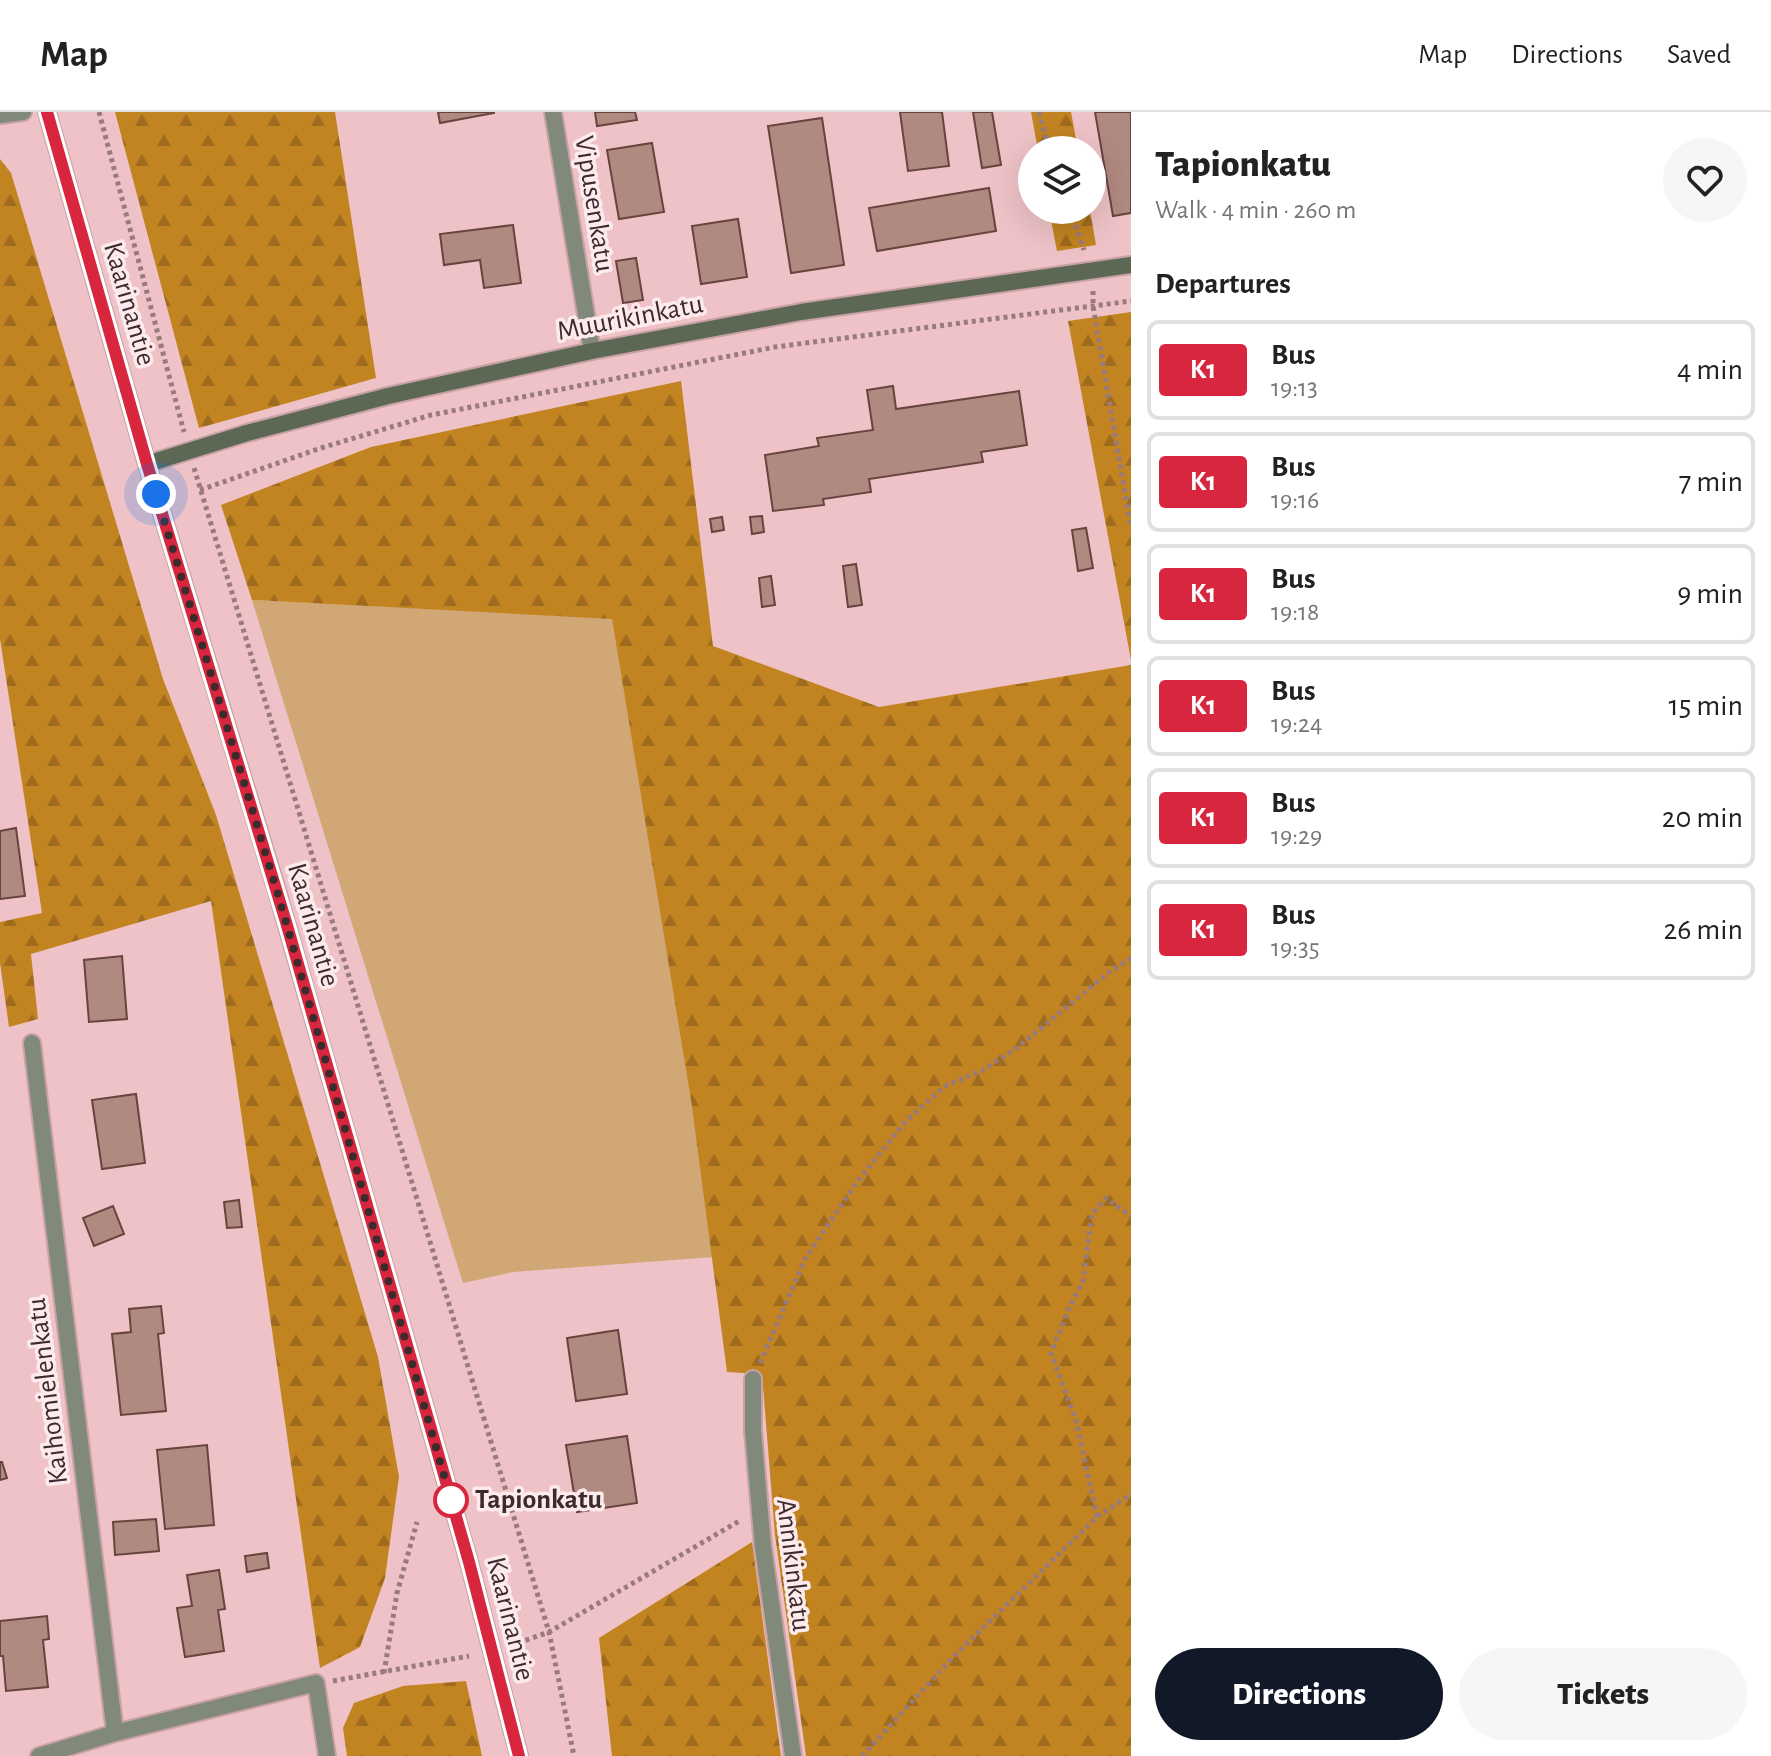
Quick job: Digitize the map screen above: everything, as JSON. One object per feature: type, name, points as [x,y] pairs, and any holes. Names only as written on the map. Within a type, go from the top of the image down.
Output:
[{"type":"main road","name":"Kaarinantie","points":[[47,112],[147,464],[286,922],[469,1562],[519,1756]]},
{"type":"main road","name":"Muurikinkatu","points":[[147,464],[247,433],[388,396],[592,351],[801,312],[1131,265]]},
{"type":"street","points":[[0,115],[23,112]]},
{"type":"street","name":"Vipusenkatu","points":[[553,112],[592,351]]},
{"type":"street","name":"Kaihomielenkatu","points":[[32,1043],[115,1733]]},
{"type":"street","name":"Annikinkatu","points":[[753,1379],[753,1431],[760,1512],[793,1756]]},
{"type":"street","points":[[39,1756],[115,1733],[316,1683],[327,1756]]},
{"type":"path","points":[[99,112],[200,490],[549,1632],[574,1756]]},
{"type":"path","points":[[1039,112],[1045,136]]},
{"type":"path","points":[[1075,224],[1091,271],[1093,306],[1131,528]]},
{"type":"path","points":[[200,490],[321,448],[431,415],[775,347],[1131,301]]},
{"type":"path","points":[[753,1379],[805,1259],[857,1182],[906,1121],[945,1086],[983,1070],[1018,1047],[1099,979],[1131,958]]},
{"type":"path","points":[[1097,1517],[1076,1420],[1051,1353],[1083,1281],[1092,1214],[1106,1198],[1131,1216]]},
{"type":"path","points":[[862,1756],[956,1654],[1097,1517],[1131,1494]]},
{"type":"path","points":[[518,1643],[549,1632],[588,1611],[711,1536],[760,1512]]},
{"type":"path","points":[[384,1673],[397,1593],[417,1522]]},
{"type":"path","points":[[316,1683],[469,1656]]},
{"type":"shaded area","points":[[252,600],[612,618],[692,1107],[713,1257],[513,1272],[463,1283]]},
{"type":"green space","points":[[115,112],[335,112],[376,378],[199,428]]},
{"type":"green space","points":[[1031,112],[1071,112],[1075,136],[1035,136]]},
{"type":"green space","points":[[0,159],[11,173],[163,679],[216,815],[378,1357],[399,1477],[385,1578],[360,1647],[320,1668],[211,901],[31,954],[38,1019],[9,1027],[0,963],[0,922],[42,913],[0,639]]},
{"type":"green space","points":[[1052,224],[1092,224],[1096,245],[1057,251]]},
{"type":"green space","points":[[1131,312],[1131,660],[1068,321]]},
{"type":"green space","points":[[681,381],[713,646],[879,707],[1131,665],[1131,1756],[806,1756],[775,1535],[762,1374],[727,1372],[692,1107],[612,619],[252,600],[221,505],[371,447]]},
{"type":"green space","points":[[752,1542],[781,1756],[612,1756],[599,1638]]},
{"type":"green space","points":[[466,1681],[482,1756],[347,1756],[343,1728],[354,1703],[403,1686]]},
{"type":"building","points":[[438,112],[494,112],[494,113],[440,123]]},
{"type":"building","points":[[595,112],[635,112],[637,120],[597,126]]},
{"type":"building","points":[[900,112],[942,112],[949,166],[908,171]]},
{"type":"building","points":[[973,112],[992,112],[1001,165],[982,168]]},
{"type":"building","points":[[1095,112],[1131,112],[1131,213],[1113,216],[1106,176],[1106,136],[1099,136]]},
{"type":"building","points":[[822,118],[844,265],[791,273],[768,126]]},
{"type":"building","points":[[652,143],[664,212],[619,219],[607,150]]},
{"type":"building","points":[[989,188],[996,231],[877,251],[869,208]]},
{"type":"building","points":[[738,219],[747,277],[701,284],[692,226]]},
{"type":"building","points":[[513,225],[521,283],[484,288],[480,260],[444,265],[440,234]]},
{"type":"building","points":[[636,258],[643,300],[623,303],[616,261]]},
{"type":"building","points":[[893,386],[896,409],[1019,391],[1027,445],[981,452],[983,462],[869,479],[871,492],[823,499],[824,505],[773,511],[765,455],[819,446],[817,438],[873,430],[867,390]]},
{"type":"building","points":[[762,516],[764,532],[752,534],[750,517]]},
{"type":"building","points":[[722,517],[724,530],[712,532],[710,519]]},
{"type":"building","points":[[1086,528],[1093,568],[1078,571],[1072,530]]},
{"type":"building","points":[[856,564],[862,605],[848,607],[843,566]]},
{"type":"building","points":[[771,576],[775,605],[762,607],[759,578]]},
{"type":"building","points":[[16,828],[25,896],[0,899],[0,831]]},
{"type":"building","points":[[122,956],[127,1019],[89,1022],[84,960]]},
{"type":"building","points":[[136,1094],[145,1163],[102,1169],[92,1100]]},
{"type":"building","points":[[239,1200],[242,1227],[227,1228],[224,1202]]},
{"type":"building","points":[[113,1206],[124,1234],[94,1246],[83,1218]]},
{"type":"building","points":[[161,1306],[164,1333],[158,1334],[166,1411],[121,1415],[112,1334],[131,1332],[129,1309]]},
{"type":"building","points":[[618,1330],[627,1394],[576,1401],[567,1338]]},
{"type":"building","points":[[627,1436],[637,1503],[577,1512],[566,1445]]},
{"type":"building","points":[[207,1445],[214,1525],[165,1529],[157,1450]]},
{"type":"building","points":[[0,1462],[7,1478],[0,1480]]},
{"type":"building","points":[[156,1519],[159,1551],[115,1555],[113,1522]]},
{"type":"building","points":[[267,1553],[269,1568],[247,1572],[245,1556]]},
{"type":"building","points":[[219,1570],[225,1609],[218,1610],[224,1651],[185,1657],[177,1608],[192,1606],[187,1575]]},
{"type":"building","points":[[47,1616],[49,1639],[43,1640],[48,1687],[6,1691],[3,1656],[0,1656],[0,1621]]},
{"type":"bus line","name":"K1","points":[[47,112],[147,464],[286,922],[469,1562],[519,1756]]},
{"type":"place","name":"Tapionkatu","points":[[451,1500]]},
{"type":"route","points":[[156,494],[277,891],[451,1500]]}]
